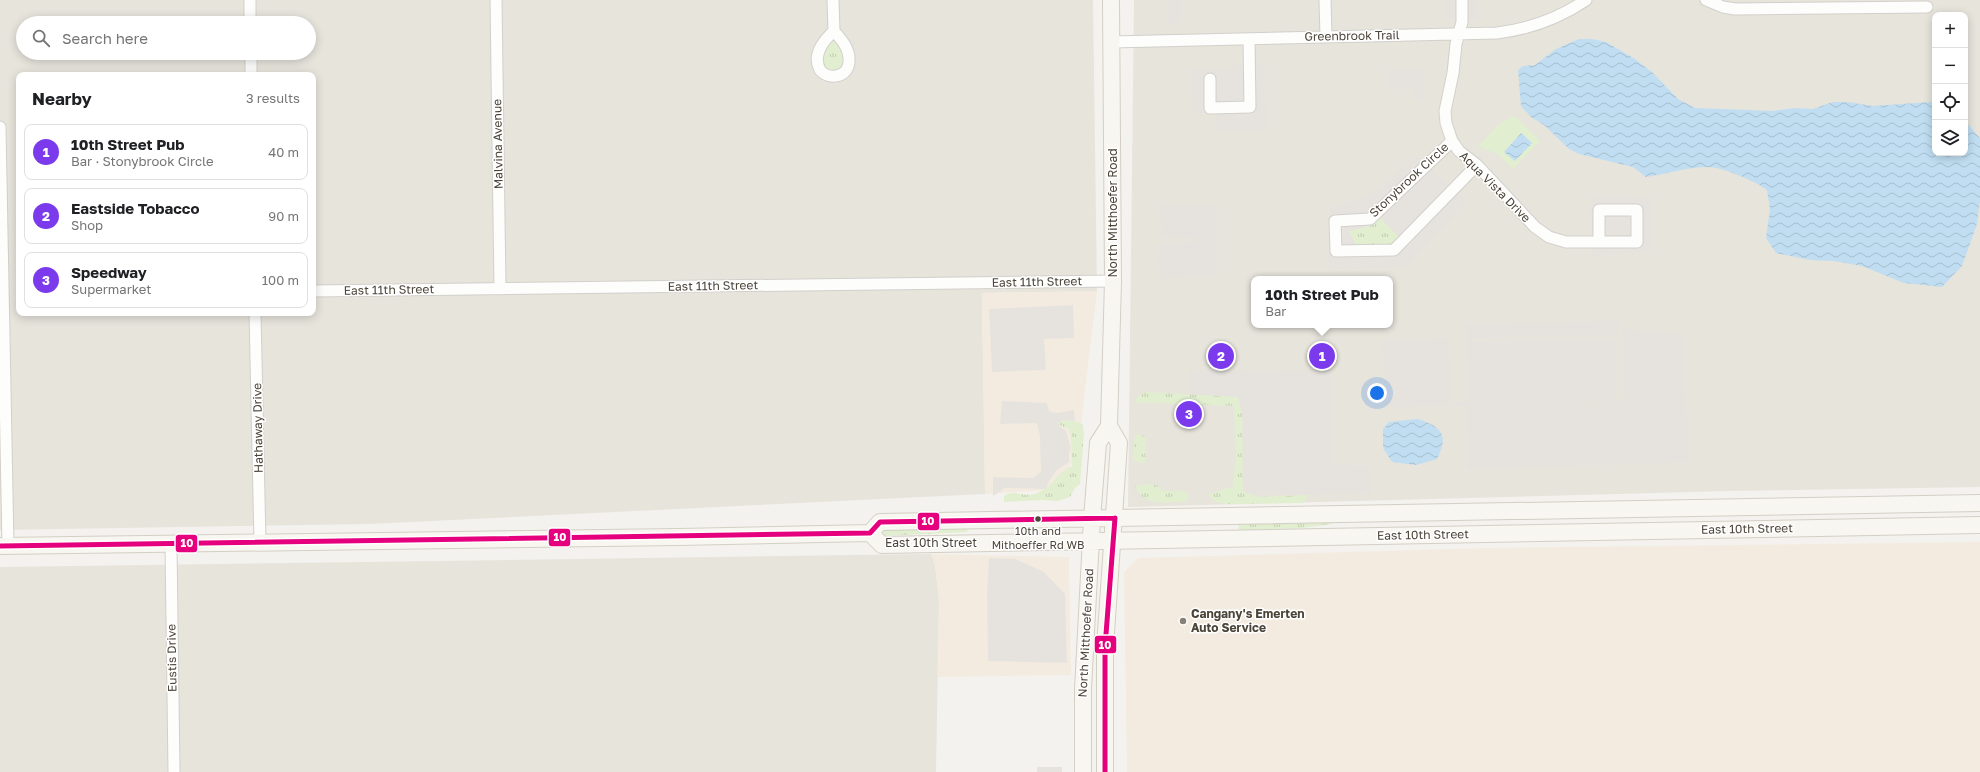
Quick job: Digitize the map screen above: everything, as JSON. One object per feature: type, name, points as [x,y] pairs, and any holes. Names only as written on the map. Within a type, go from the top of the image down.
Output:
[{"type":"main road","name":"North Mitthoefer Road","points":[[1083,772],[1083,684],[1092,519],[1098,443],[1109,426],[1113,281],[1111,0]]},
{"type":"main road","name":"North Mitthoefer Road","points":[[1106,772],[1105,647],[1120,444],[1109,426]]},
{"type":"main road","name":"East 10th Street","points":[[870,533],[880,522],[1980,503]]},
{"type":"main road","name":"East 10th Street","points":[[4,546],[870,533],[882,545],[1980,525]]},
{"type":"main road","points":[[1083,684],[1092,686],[1094,692],[1094,734],[1105,750]]},
{"type":"street","points":[[250,0],[250,16]]},
{"type":"street","name":"Malvina Avenue","points":[[496,0],[500,289]]},
{"type":"street","points":[[833,0],[834,31]]},
{"type":"street","points":[[1325,0],[1326,37]]},
{"type":"street","name":"Aqua Vista Drive","points":[[1462,0],[1462,22],[1455,49],[1453,73],[1445,111],[1446,123],[1452,141],[1459,150],[1477,165],[1542,233],[1553,239],[1566,242],[1637,242],[1638,210],[1599,210],[1599,241]]},
{"type":"street","name":"Greenbrook Trail","points":[[1112,42],[1497,33],[1530,28],[1556,18],[1586,0]]},
{"type":"street","points":[[1706,0],[1723,7],[1734,9],[1927,7]]},
{"type":"street","points":[[1210,79],[1210,108],[1250,107],[1249,39]]},
{"type":"street","points":[[251,60],[251,72]]},
{"type":"street","points":[[0,127],[4,546]]},
{"type":"street","name":"Stonybrook Circle","points":[[1452,141],[1370,219],[1335,220],[1336,251],[1394,250],[1477,165]]},
{"type":"street","name":"East 11th Street","points":[[316,291],[1113,281]]},
{"type":"street","name":"Hathaway Drive","points":[[255,316],[260,543]]},
{"type":"street","name":"Eustis Drive","points":[[170,544],[174,772]]},
{"type":"shaded area","points":[[0,0],[1093,0],[1097,291],[982,293],[985,494],[369,524],[0,530]]},
{"type":"shaded area","points":[[1134,0],[1980,0],[1980,487],[1729,491],[1128,507]]},
{"type":"shaded area","points":[[1167,0],[1182,0],[1182,23],[1167,24]]},
{"type":"shaded area","points":[[1446,0],[1478,0],[1479,20],[1446,19]]},
{"type":"shaded area","points":[[1233,64],[1265,64],[1266,131],[1215,131],[1215,113],[1193,113],[1192,69],[1233,69]]},
{"type":"shaded area","points":[[1389,69],[1424,69],[1423,101],[1414,101],[1414,89],[1386,88]]},
{"type":"shaded area","points":[[1416,156],[1468,201],[1407,267],[1327,270],[1330,208],[1370,195]],"holes":[[[1380,218],[1399,237],[1397,241],[1365,251],[1355,244],[1349,231],[1373,225]]]},
{"type":"shaded area","points":[[1601,195],[1652,198],[1652,251],[1592,257],[1592,219],[1604,219],[1605,234],[1631,234],[1631,219],[1592,218],[1589,208],[1593,200]]},
{"type":"shaded area","points":[[1217,205],[1217,275],[1161,279],[1160,268],[1158,266],[1158,253],[1161,253],[1160,243],[1183,243],[1195,241],[1194,238],[1162,238],[1160,206]]},
{"type":"shaded area","points":[[1605,220],[1629,220],[1630,233],[1606,233]]},
{"type":"shaded area","points":[[1097,291],[1077,457],[1051,490],[985,494],[982,293]]},
{"type":"shaded area","points":[[1073,305],[1074,338],[1044,339],[1046,370],[992,372],[989,309]]},
{"type":"shaded area","points":[[1621,321],[1615,335],[1472,338],[1472,341],[1615,339],[1615,400],[1625,401],[1622,328],[1683,335],[1689,462],[1467,469],[1466,407],[1612,406],[1612,404],[1390,407],[1381,340],[1448,338],[1452,403],[1468,403],[1465,323]]},
{"type":"shaded area","points":[[1331,370],[1330,464],[1368,466],[1372,493],[1309,495],[1243,492],[1243,418],[1238,397],[1191,394],[1189,371]]},
{"type":"shaded area","points":[[1002,401],[1047,403],[1049,411],[1056,413],[1074,410],[1075,421],[1064,420],[1057,424],[1066,431],[1071,448],[1069,452],[1069,462],[1057,470],[1049,481],[1046,489],[1005,488],[993,496],[993,477],[1033,478],[1041,472],[1040,436],[1037,423],[1000,424]]},
{"type":"shaded area","points":[[1980,542],[1980,772],[1127,772],[1124,572],[1138,558],[1487,548]]},
{"type":"shaded area","points":[[931,554],[935,565],[939,600],[936,772],[0,772],[0,567]]},
{"type":"shaded area","points":[[931,554],[1069,557],[1071,675],[938,677],[939,600],[935,565]]},
{"type":"shaded area","points":[[989,558],[1015,559],[1044,572],[1065,594],[1067,663],[988,661],[987,593]]},
{"type":"shaded area","points":[[1037,767],[1062,767],[1062,772],[1037,772]]},
{"type":"green space","points":[[834,36],[843,53],[843,61],[838,70],[829,71],[822,65],[822,61],[825,50]]},
{"type":"green space","points":[[1515,116],[1540,141],[1513,169],[1499,155],[1478,146],[1500,123]]},
{"type":"green space","points":[[1380,218],[1399,237],[1397,241],[1365,251],[1355,244],[1349,231],[1373,225]]},
{"type":"green space","points":[[1148,392],[1238,397],[1242,406],[1243,492],[1259,497],[1309,495],[1304,503],[1226,504],[1216,502],[1208,495],[1233,486],[1236,454],[1234,406],[1134,402],[1139,395]]},
{"type":"green space","points":[[1064,420],[1075,421],[1082,424],[1084,433],[1080,484],[1075,488],[1070,497],[1058,501],[1042,500],[1004,502],[1004,496],[1008,494],[1015,493],[1030,495],[1041,491],[1062,472],[1072,466],[1071,435],[1069,429],[1057,424]]},
{"type":"green space","points":[[1136,434],[1146,437],[1145,463],[1133,461],[1134,441]]},
{"type":"green space","points":[[1146,484],[1157,485],[1162,491],[1183,491],[1189,494],[1187,501],[1150,501],[1139,493],[1135,486]]},
{"type":"green space","points":[[1333,521],[1332,524],[1302,528],[1239,530],[1238,524]]},
{"type":"green space","points":[[968,527],[967,532],[882,536],[878,532],[882,529]]},
{"type":"water","points":[[1579,39],[1592,39],[1606,42],[1635,59],[1653,73],[1678,99],[1695,108],[1772,111],[1796,108],[1813,109],[1833,102],[1848,102],[1873,106],[1932,103],[1932,156],[1968,156],[1968,124],[1980,138],[1980,200],[1977,224],[1962,266],[1942,287],[1904,283],[1862,266],[1834,261],[1810,260],[1776,253],[1766,238],[1770,209],[1767,190],[1755,183],[1721,169],[1707,167],[1684,169],[1646,177],[1633,167],[1579,154],[1569,149],[1544,125],[1531,117],[1521,106],[1518,70],[1523,66],[1535,65],[1556,49]]},
{"type":"water","points":[[1521,133],[1532,143],[1515,161],[1504,152]]},
{"type":"water","points":[[1418,419],[1433,425],[1441,433],[1443,438],[1441,451],[1437,459],[1416,465],[1392,462],[1383,448],[1383,429],[1389,422]]},
{"type":"transit line","name":"10","points":[[0,546],[870,533],[880,522],[1115,518]]},
{"type":"transit line","name":"10","points":[[1105,772],[1105,647],[1115,518]]},
{"type":"place","name":"Eastside Tobacco","points":[[1221,356]]},
{"type":"place","name":"10th Street Pub","points":[[1322,356]]},
{"type":"place","name":"Speedway","points":[[1189,414]]},
{"type":"place","name":"10th and Mithoeffer Rd WB","points":[[1038,519]]},
{"type":"place","name":"Cangany's Emerten Auto Service","points":[[1183,621]]}]
